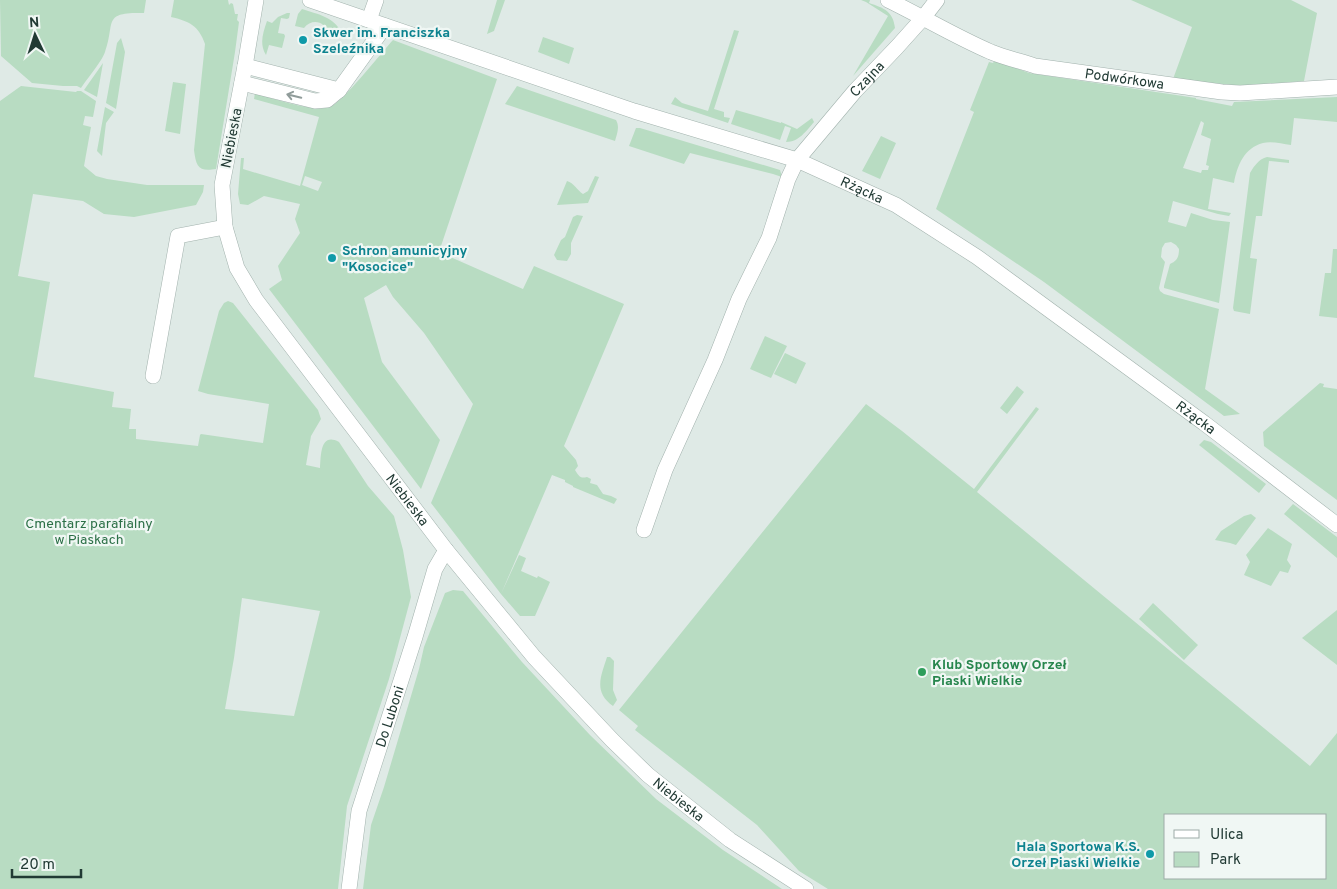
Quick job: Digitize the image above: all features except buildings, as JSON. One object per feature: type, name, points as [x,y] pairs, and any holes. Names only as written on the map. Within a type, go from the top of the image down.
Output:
[{"type":"street","name":"Niebieska","points":[[256,0],[222,185],[225,227],[237,268],[256,300],[446,550],[534,657],[612,740],[648,775],[730,840],[806,889]]},
{"type":"street","name":"Rżącka","points":[[310,0],[634,111],[797,160],[896,205],[977,257],[1204,423],[1337,525]]},
{"type":"street","points":[[369,20],[376,0]]},
{"type":"street","name":"Podwórkowa","points":[[888,0],[991,52],[1035,66],[1222,92],[1240,93],[1337,87]]},
{"type":"street","name":"Czajna","points":[[644,530],[665,470],[715,360],[739,299],[769,238],[788,179],[797,160],[855,91],[898,47],[937,0]]},
{"type":"street","points":[[242,83],[315,101],[327,100],[339,90],[385,26]]},
{"type":"street","points":[[245,66],[339,90]]},
{"type":"street","points":[[153,376],[178,236],[225,227]]},
{"type":"street","name":"Do Luboni","points":[[349,889],[359,811],[435,569],[446,550]]},
{"type":"green space","points":[[0,0],[146,0],[144,13],[121,14],[112,21],[103,56],[81,88],[77,86],[32,83],[1,56]]},
{"type":"green space","points":[[174,0],[228,0],[229,5],[233,4],[235,14],[238,14],[237,20],[239,22],[235,52],[216,169],[206,170],[199,167],[194,150],[205,44],[200,33],[192,25],[171,17]]},
{"type":"green space","points":[[497,0],[505,0],[494,31],[487,34]]},
{"type":"green space","points":[[861,0],[870,0],[869,3],[887,11],[894,22],[895,28],[853,76],[888,16]]},
{"type":"green space","points":[[1131,0],[1291,0],[1317,13],[1304,81],[1243,86],[1173,79],[1192,27]]},
{"type":"green space","points":[[302,9],[331,20],[343,35],[341,38],[328,35],[325,27],[318,22],[311,23],[304,28],[295,26],[298,14]]},
{"type":"green space","points":[[290,13],[289,18],[281,18],[278,33],[285,36],[282,48],[269,45],[266,55],[262,43],[267,21],[272,23],[278,17]]},
{"type":"green space","points":[[734,30],[739,31],[714,109],[724,112],[724,117],[730,118],[728,123],[671,104],[675,97],[682,103],[708,111]]},
{"type":"green space","points":[[543,37],[574,48],[569,64],[538,52]]},
{"type":"green space","points":[[121,38],[125,52],[116,109],[106,103],[117,43]]},
{"type":"green space","points":[[393,40],[497,79],[439,252],[523,289],[534,266],[624,304],[564,446],[576,460],[578,466],[575,470],[581,477],[591,479],[590,483],[597,485],[603,494],[617,499],[614,504],[573,487],[565,482],[565,480],[552,475],[501,594],[431,503],[473,404],[424,333],[393,297],[386,285],[364,298],[382,362],[440,440],[421,489],[269,289],[282,280],[278,266],[300,233],[295,219],[300,204],[264,196],[248,205],[240,204],[238,194],[241,158],[244,158],[243,169],[300,186],[319,117],[254,99],[255,93],[304,107],[330,107],[344,96]],"holes":[[[305,176],[322,182],[318,191],[302,185]]]},
{"type":"green space","points":[[995,60],[1029,73],[1196,98],[1232,106],[1234,102],[1337,97],[1337,122],[1294,118],[1291,145],[1270,142],[1256,145],[1246,153],[1239,164],[1234,183],[1213,178],[1208,209],[1231,213],[1229,216],[1173,201],[1168,222],[1186,227],[1191,213],[1213,220],[1230,222],[1219,303],[1164,288],[1170,264],[1176,260],[1179,254],[1179,249],[1171,242],[1165,243],[1162,248],[1161,257],[1165,262],[1159,288],[1164,294],[1219,309],[1205,389],[1240,414],[1224,416],[1044,282],[936,209],[974,112],[970,110],[989,62],[993,63]],"holes":[[[1201,121],[1204,123],[1201,135],[1211,139],[1206,165],[1209,166],[1208,170],[1202,170],[1201,173],[1183,168]]]},
{"type":"green space","points":[[103,63],[97,97],[84,90]]},
{"type":"green space","points":[[173,82],[186,84],[180,134],[165,131]]},
{"type":"green space","name":"Cmentarz parafialny w Piaskach","points":[[21,86],[81,91],[96,101],[93,117],[85,116],[83,125],[91,127],[84,166],[96,176],[147,185],[204,185],[203,192],[196,205],[134,217],[104,214],[83,201],[33,194],[18,276],[50,282],[34,377],[114,392],[112,407],[131,409],[129,429],[136,429],[136,439],[198,446],[201,434],[263,443],[269,404],[198,391],[219,311],[224,303],[228,301],[233,303],[318,410],[321,419],[311,436],[306,465],[320,468],[321,452],[325,443],[328,440],[339,442],[368,486],[394,516],[403,550],[411,597],[389,679],[347,806],[338,889],[0,889],[0,101]],"holes":[[[242,598],[320,611],[294,716],[225,709]]]},
{"type":"green space","points":[[517,86],[616,120],[618,128],[615,141],[505,104]]},
{"type":"green space","points":[[105,107],[114,112],[106,123],[102,156],[97,151]]},
{"type":"green space","points":[[736,110],[781,122],[797,129],[812,118],[814,122],[798,138],[791,142],[786,142],[791,128],[785,126],[780,140],[731,124]]},
{"type":"green space","points":[[636,128],[780,170],[782,177],[690,153],[684,164],[629,146]]},
{"type":"green space","points":[[881,136],[896,143],[880,179],[862,171]]},
{"type":"green space","points":[[1267,157],[1289,160],[1289,163],[1269,161],[1262,216],[1256,216],[1250,258],[1257,259],[1250,314],[1234,311],[1233,308],[1250,173],[1257,163]]},
{"type":"green space","points":[[595,176],[599,177],[588,203],[557,205],[567,181],[572,183],[583,194],[588,191]]},
{"type":"green space","points":[[577,215],[583,216],[571,243],[571,254],[567,261],[557,260],[554,255],[561,240],[565,237],[573,217]]},
{"type":"green space","points":[[1333,249],[1337,249],[1337,318],[1319,316],[1325,273],[1331,273]]},
{"type":"green space","points":[[765,336],[787,346],[771,378],[750,369]]},
{"type":"green space","points":[[785,353],[806,363],[796,384],[774,374]]},
{"type":"green space","points":[[1320,383],[1324,384],[1323,387],[1337,389],[1337,500],[1264,446],[1263,432]]},
{"type":"green space","points":[[1017,386],[1024,392],[1007,414],[1000,408]]},
{"type":"green space","name":"Klub Sportowy Orzeł Piaski Wielkie","points":[[866,404],[974,489],[1036,407],[1039,409],[977,492],[1310,766],[1337,733],[1337,889],[828,889],[799,871],[757,825],[635,730],[638,726],[619,710]]},
{"type":"green space","points":[[1204,440],[1211,442],[1266,484],[1259,493],[1199,445]]},
{"type":"green space","points":[[1293,504],[1337,537],[1337,558],[1284,514]]},
{"type":"green space","points":[[1251,514],[1256,518],[1236,545],[1215,540],[1221,531],[1244,516]]},
{"type":"green space","points":[[1268,528],[1292,544],[1287,560],[1291,566],[1288,573],[1280,571],[1271,586],[1244,575],[1250,562],[1246,555]]},
{"type":"green space","points":[[519,555],[526,558],[521,571],[550,582],[535,616],[520,616],[501,594]]},
{"type":"green space","points":[[453,590],[463,591],[522,662],[590,735],[656,799],[723,850],[782,889],[363,889],[371,825],[384,787],[424,647],[445,593]]},
{"type":"green space","points":[[1153,603],[1198,645],[1184,660],[1139,619]]},
{"type":"green space","points":[[1337,610],[1337,665],[1302,638]]},
{"type":"green space","points":[[607,657],[614,661],[613,690],[617,700],[613,706],[603,695],[600,683]]},
{"type":"place","name":"Skwer im. Franciszka Szeleźnika","points":[[303,40]]},
{"type":"place","name":"Schron amunicyjny \"Kosocice\"","points":[[332,258]]},
{"type":"place","name":"Klub Sportowy Orzeł Piaski Wielkie","points":[[922,672]]},
{"type":"place","name":"Hala Sportowa K.S. Orzeł Piaski Wielkie","points":[[1150,854]]}]
